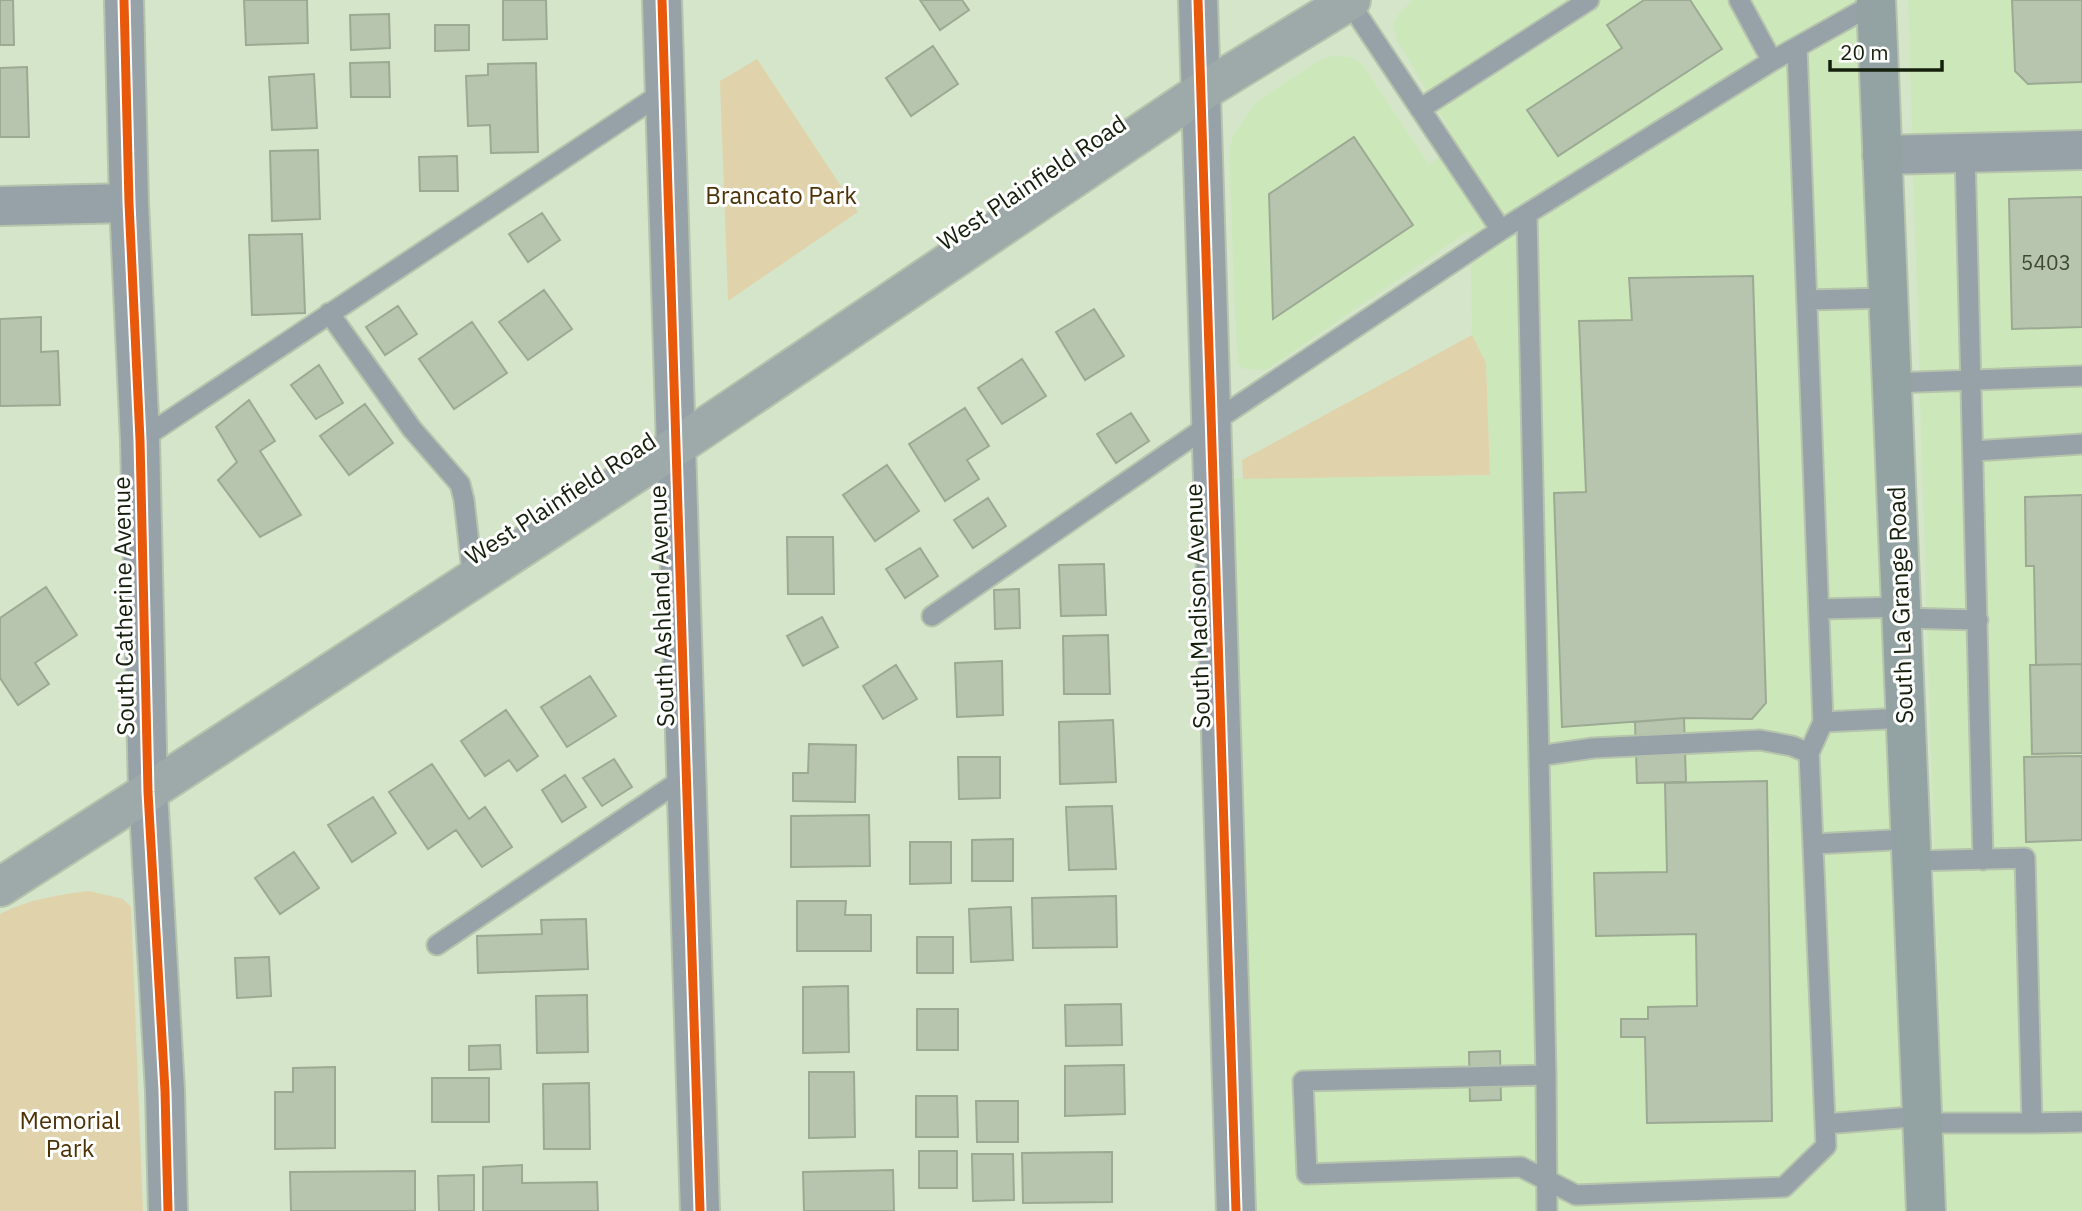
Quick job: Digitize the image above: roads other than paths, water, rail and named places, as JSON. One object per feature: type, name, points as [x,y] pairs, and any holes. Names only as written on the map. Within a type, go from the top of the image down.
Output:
[{"type":"main road","name":"West Plainfield Road","points":[[0,887],[677,446],[1201,92],[1350,1]]},
{"type":"main road","name":"South La Grange Road","points":[[1877,1],[1926,1211]]},
{"type":"street","name":"South Catherine Avenue","points":[[124,0],[129,203],[140,440],[148,792],[165,1091],[168,1211]]},
{"type":"street","name":"South Ashland Avenue","points":[[662,0],[700,1211]]},
{"type":"street","name":"South Madison Avenue","points":[[1198,0],[1236,1211]]},
{"type":"street","points":[[1882,155],[2082,150]]},
{"type":"street","points":[[0,206],[129,203]]},
{"type":"lane","points":[[1420,109],[1589,0]]},
{"type":"lane","points":[[1739,0],[1772,61]]},
{"type":"lane","points":[[1350,1],[1502,230]]},
{"type":"lane","points":[[932,616],[1212,423],[1502,230],[1772,61],[1877,1]]},
{"type":"lane","points":[[1546,1075],[1303,1081],[1307,1174],[1521,1167],[1576,1195],[1784,1187],[1826,1146],[1810,753],[1823,722],[1797,47]]},
{"type":"lane","points":[[140,440],[665,91]]},
{"type":"lane","points":[[1965,153],[1983,860]]},
{"type":"lane","points":[[1527,216],[1547,1211]]},
{"type":"lane","points":[[1807,300],[1888,298]]},
{"type":"lane","points":[[329,313],[412,429],[460,484],[473,579]]},
{"type":"lane","points":[[1892,383],[2082,376]]},
{"type":"lane","points":[[1974,451],[2082,444]]},
{"type":"lane","points":[[1819,609],[1902,612],[1978,620]]},
{"type":"lane","points":[[1823,722],[1906,719]]},
{"type":"lane","points":[[1539,756],[1593,748],[1760,740],[1792,746],[1810,753]]},
{"type":"lane","points":[[437,945],[687,776]]},
{"type":"lane","points":[[1813,844],[1912,850],[1983,860],[2025,858],[2032,1123]]},
{"type":"lane","points":[[1825,1124],[1923,1120],[2082,1122]]},
{"type":"park label","name":"Brancato Park","points":[[781,196]]},
{"type":"park label","name":"Memorial Park","points":[[70,1135]]}]
